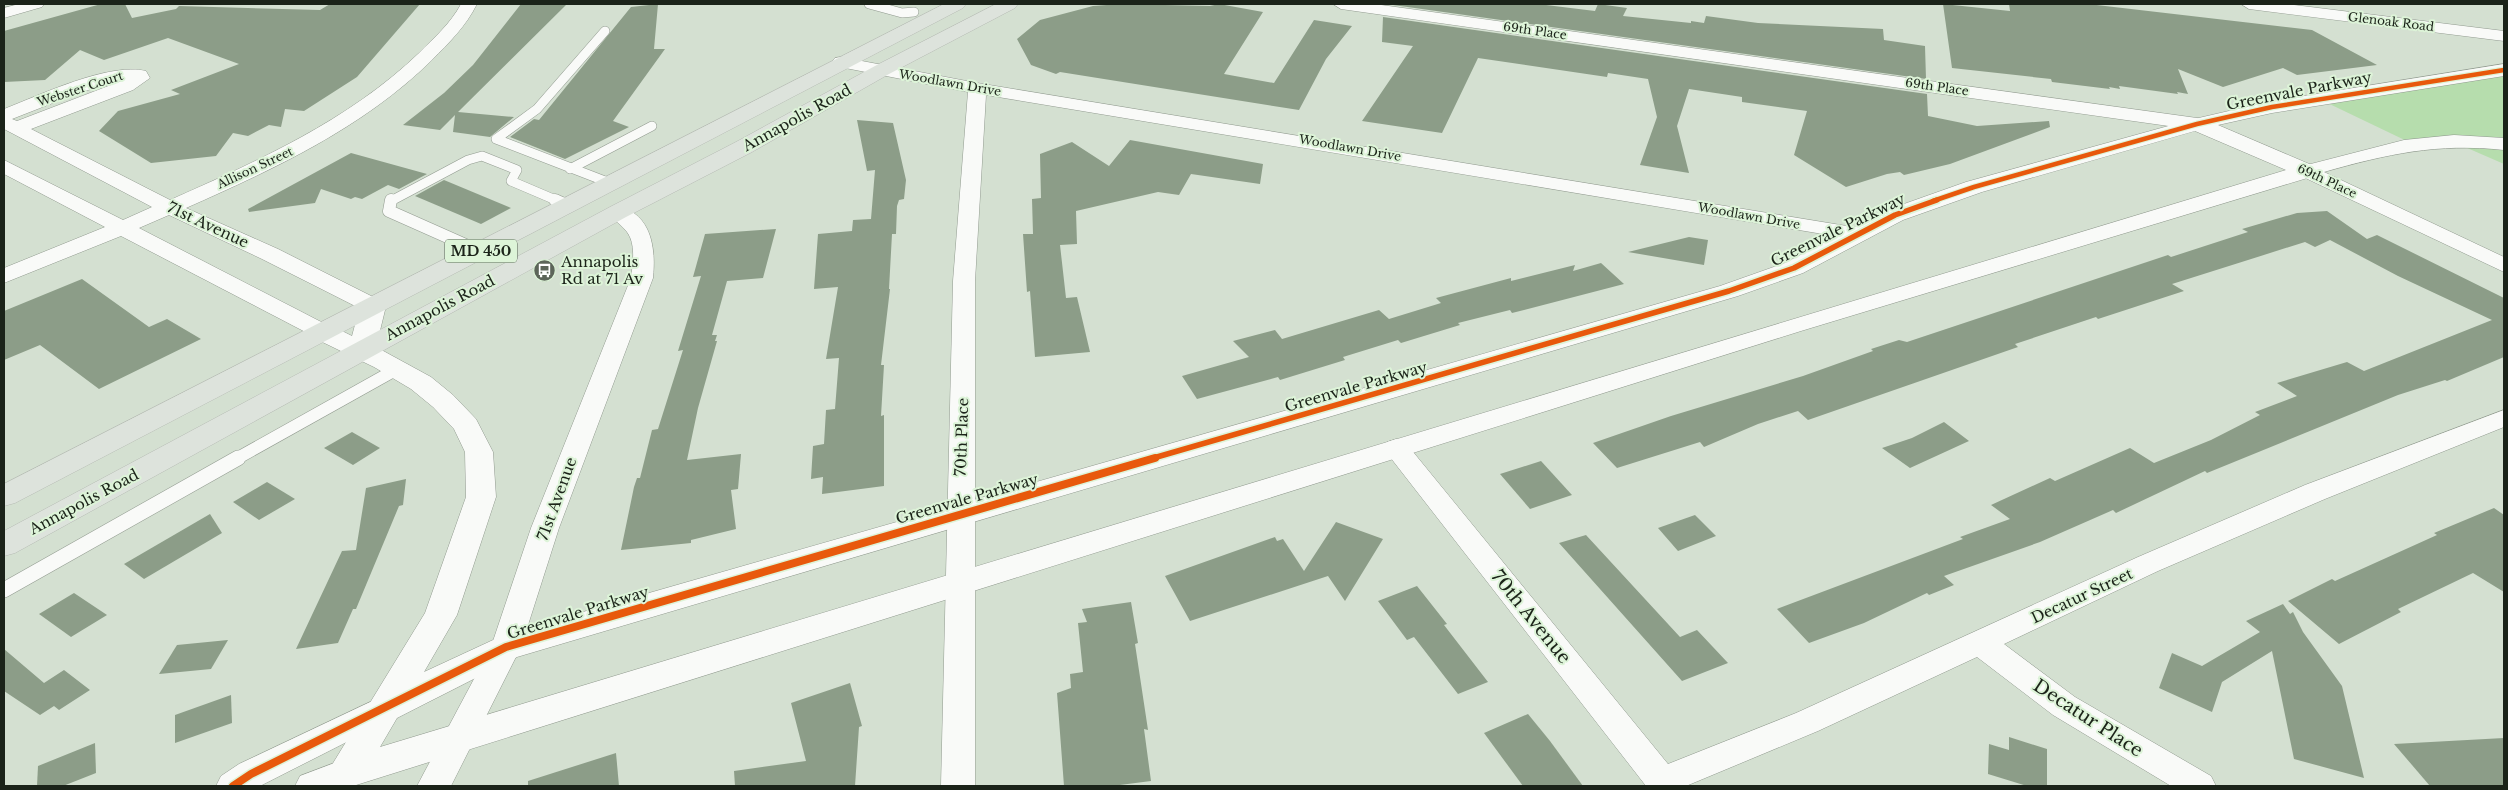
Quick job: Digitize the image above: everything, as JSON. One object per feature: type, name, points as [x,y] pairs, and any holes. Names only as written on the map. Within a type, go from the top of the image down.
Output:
[{"type":"main road","name":"Annapolis Road","points":[[4,496],[568,206],[841,62],[923,11],[957,4]]},
{"type":"main road","name":"Annapolis Road","points":[[4,544],[618,212],[744,147],[882,70],[1009,4]]},
{"type":"street","points":[[4,13],[36,4]]},
{"type":"street","name":"Allison Street","points":[[4,276],[124,228],[294,150],[369,105],[400,82],[453,28],[469,4]]},
{"type":"street","name":"69th Place","points":[[1341,4],[2198,124],[2306,170],[2504,265]]},
{"type":"street","name":"Glenoak Road","points":[[2248,4],[2317,8],[2504,36]]},
{"type":"street","name":"Woodlawn Drive","points":[[841,62],[977,88],[1859,234]]},
{"type":"street","name":"Greenvale Parkway","points":[[233,786],[251,774],[506,648],[1729,291],[1794,268],[1895,215],[1942,197],[2198,124],[2317,98],[2504,70]]},
{"type":"street","name":"Webster Court","points":[[130,73],[140,75],[141,78],[127,86],[7,123],[105,79],[130,73]]},
{"type":"street","name":"70th Place","points":[[958,786],[964,281],[977,88]]},
{"type":"street","name":"71st Avenue","points":[[7,123],[170,208],[270,254],[373,306]]},
{"type":"street","points":[[312,786],[341,780],[460,736],[2306,170],[2413,144],[2449,141],[2504,144]]},
{"type":"street","points":[[4,166],[397,369],[443,401],[466,425],[479,452],[481,497],[441,615],[341,780]]},
{"type":"street","name":"71st Avenue","points":[[434,786],[506,648],[545,528],[642,278],[644,257],[641,234],[618,212]]},
{"type":"street","points":[[362,350],[373,306]]},
{"type":"street","name":"Decatur Street","points":[[1664,784],[1980,643],[2148,564],[2315,492],[2504,418]]},
{"type":"street","name":"70th Avenue","points":[[1396,448],[1664,784]]},
{"type":"street","name":"Decatur Place","points":[[1980,643],[2064,706],[2199,786]]},
{"type":"lane","points":[[869,4],[902,12],[923,11]]},
{"type":"lane","points":[[605,30],[537,108],[496,139],[610,183]]},
{"type":"lane","points":[[570,169],[652,126]]},
{"type":"lane","points":[[479,252],[389,211],[391,200],[468,160],[482,156],[517,170],[511,181],[568,206]]},
{"type":"lane","points":[[4,590],[397,369]]},
{"type":"green space","points":[[2504,70],[2504,164],[2458,144],[2413,144],[2317,98]]},
{"type":"building","points":[[101,4],[125,4],[132,18],[176,9],[179,6],[320,10],[330,4],[420,4],[357,77],[304,111],[285,109],[281,127],[269,125],[248,136],[233,133],[216,156],[151,163],[99,131],[118,111],[180,94],[171,90],[239,64],[168,38],[104,60],[80,50],[45,80],[4,82],[4,31]]},
{"type":"building","points":[[521,4],[567,4],[458,112],[514,117],[490,137],[453,132],[455,115],[440,130],[403,125],[444,93],[473,65]]},
{"type":"building","points":[[658,4],[654,49],[665,49],[613,121],[629,127],[565,159],[510,137],[534,119],[539,120],[631,7]]},
{"type":"building","points":[[1120,4],[1210,6],[1219,4],[1263,12],[1224,74],[1274,83],[1314,20],[1352,26],[1326,59],[1299,110],[1060,72],[1056,74],[1031,65],[1017,39],[1040,20],[1093,6]]},
{"type":"building","points":[[1386,4],[1538,4],[1595,11],[1598,4],[1627,8],[1623,16],[1691,23],[1691,21],[1704,23],[1706,16],[1758,23],[1883,29],[1884,40],[1925,46],[1926,79]]},
{"type":"building","points":[[1943,4],[2010,11],[2009,4],[2088,4],[2312,30],[2377,65],[2297,75],[2283,68],[2223,87],[2178,69],[2188,94],[2119,86],[2120,89],[2109,87],[2110,89],[2052,82],[2051,79],[1952,68]]},
{"type":"building","points":[[1383,17],[1927,94],[1928,116],[1977,126],[2049,121],[2050,127],[1950,164],[1904,175],[1900,172],[1887,174],[1846,187],[1794,155],[1807,111],[1742,102],[1742,97],[1689,89],[1677,126],[1689,173],[1640,165],[1657,117],[1648,79],[1608,73],[1607,77],[1478,58],[1442,133],[1362,121],[1413,46],[1382,42]]},
{"type":"building","points":[[857,120],[893,123],[906,180],[904,199],[899,200],[897,206],[896,234],[892,234],[890,289],[881,365],[884,365],[881,416],[884,415],[884,486],[822,494],[823,477],[811,479],[813,446],[824,444],[826,410],[835,409],[839,358],[826,359],[838,287],[814,289],[818,234],[852,231],[853,220],[871,219],[875,170],[867,171]]},
{"type":"building","points":[[1130,140],[1263,164],[1260,184],[1191,174],[1179,195],[1158,192],[1076,211],[1077,244],[1060,245],[1066,298],[1077,297],[1090,352],[1035,357],[1030,291],[1027,292],[1023,234],[1033,234],[1032,199],[1041,198],[1040,154],[1072,142],[1109,166]]},
{"type":"building","points":[[351,153],[427,174],[399,189],[388,185],[362,199],[355,197],[351,199],[321,189],[315,203],[249,212],[248,209]]},
{"type":"building","points":[[444,180],[511,208],[481,224],[415,196]]},
{"type":"building","points":[[2327,211],[2367,239],[2377,235],[2504,298],[2504,357],[2447,381],[2445,380],[2398,395],[2207,473],[2205,471],[2116,513],[2113,510],[2040,542],[1944,576],[1954,585],[1929,595],[1927,593],[1864,623],[1809,643],[1777,609],[1963,539],[1960,537],[2010,519],[1991,505],[2050,478],[2055,481],[2130,448],[2154,463],[2211,440],[2260,415],[2255,412],[2297,396],[2277,383],[2347,362],[2364,371],[2492,320],[2398,276],[2330,240],[2315,247],[2305,242],[2172,284],[2184,291],[2098,319],[2096,317],[2015,344],[2018,347],[1808,420],[1798,411],[1758,424],[1704,447],[1700,442],[1617,468],[1593,443],[1671,416],[1803,376],[1873,351],[1871,349],[1899,340],[1907,342],[2168,255],[2171,257],[2248,232],[2242,229],[2297,213]]},
{"type":"building","points":[[776,229],[763,278],[727,281],[712,335],[717,335],[715,341],[717,341],[698,408],[687,460],[741,454],[738,489],[731,490],[736,529],[691,540],[691,543],[621,550],[634,487],[637,478],[640,478],[652,430],[658,429],[683,350],[678,351],[701,276],[693,277],[705,234]]},
{"type":"building","points":[[1689,237],[1708,240],[1704,265],[1628,252]]},
{"type":"building","points":[[1601,263],[1624,284],[1512,313],[1510,310],[1458,323],[1460,325],[1401,343],[1398,340],[1343,357],[1345,360],[1280,380],[1278,377],[1197,399],[1182,376],[1249,357],[1233,341],[1275,330],[1282,339],[1379,310],[1389,319],[1441,303],[1436,298],[1511,278],[1511,281],[1575,265],[1573,271]]},
{"type":"building","points":[[82,279],[149,327],[167,319],[201,339],[99,389],[40,345],[4,360],[4,311]]},
{"type":"building","points":[[1944,422],[1969,441],[1910,468],[1882,448],[1912,438]]},
{"type":"building","points":[[352,432],[380,448],[353,465],[324,448]]},
{"type":"building","points":[[1541,461],[1572,495],[1530,509],[1500,474]]},
{"type":"building","points":[[406,479],[403,505],[399,506],[356,609],[353,609],[338,643],[296,649],[342,551],[356,550],[366,488]]},
{"type":"building","points":[[267,482],[295,499],[259,520],[233,502]]},
{"type":"building","points":[[2494,508],[2504,515],[2504,592],[2473,573],[2398,609],[2401,612],[2339,644],[2288,601],[2332,579],[2335,581],[2437,535],[2434,533]]},
{"type":"building","points":[[210,514],[222,533],[144,579],[124,564]]},
{"type":"building","points":[[1695,515],[1716,536],[1678,551],[1658,528]]},
{"type":"building","points":[[1336,522],[1383,539],[1345,601],[1328,576],[1190,621],[1165,576],[1275,537],[1277,541],[1283,539],[1304,571]]},
{"type":"building","points":[[1586,535],[1680,637],[1697,630],[1728,663],[1682,681],[1559,543]]},
{"type":"building","points":[[1417,586],[1447,624],[1444,625],[1488,682],[1458,694],[1414,637],[1407,640],[1378,601]]},
{"type":"building","points":[[74,593],[107,615],[71,637],[39,614]]},
{"type":"building","points":[[1131,602],[1138,643],[1135,644],[1148,730],[1144,729],[1151,781],[1112,786],[1064,786],[1057,693],[1071,688],[1070,674],[1083,672],[1078,623],[1087,622],[1082,609]]},
{"type":"building","points":[[2283,604],[2290,614],[2293,612],[2303,632],[2342,686],[2364,778],[2294,759],[2272,651],[2222,682],[2212,712],[2159,688],[2172,653],[2202,666],[2260,632],[2246,621]]},
{"type":"building","points":[[228,640],[211,669],[159,674],[177,645]]},
{"type":"building","points":[[4,649],[44,683],[64,670],[90,690],[59,710],[54,706],[40,715],[4,691]]},
{"type":"building","points":[[850,683],[862,726],[859,727],[855,786],[735,786],[734,771],[806,761],[791,703]]},
{"type":"building","points":[[231,695],[232,723],[175,743],[175,715]]},
{"type":"building","points":[[1528,714],[1583,786],[1523,786],[1484,733]]},
{"type":"building","points":[[2009,737],[2047,749],[2047,786],[2027,786],[1988,774],[1989,744],[2009,750]]},
{"type":"building","points":[[2504,738],[2504,786],[2430,786],[2394,744]]},
{"type":"building","points":[[95,743],[96,773],[63,786],[37,786],[38,766]]},
{"type":"building","points":[[616,753],[619,786],[528,786],[528,781]]},
{"type":"cycle path","points":[[233,786],[251,774],[506,647],[1729,291],[1794,268],[1895,215],[1974,187],[2197,124],[2272,107],[2504,70]]},
{"type":"place","name":"Annapolis Rd at 71 Av","points":[[545,271]]}]
